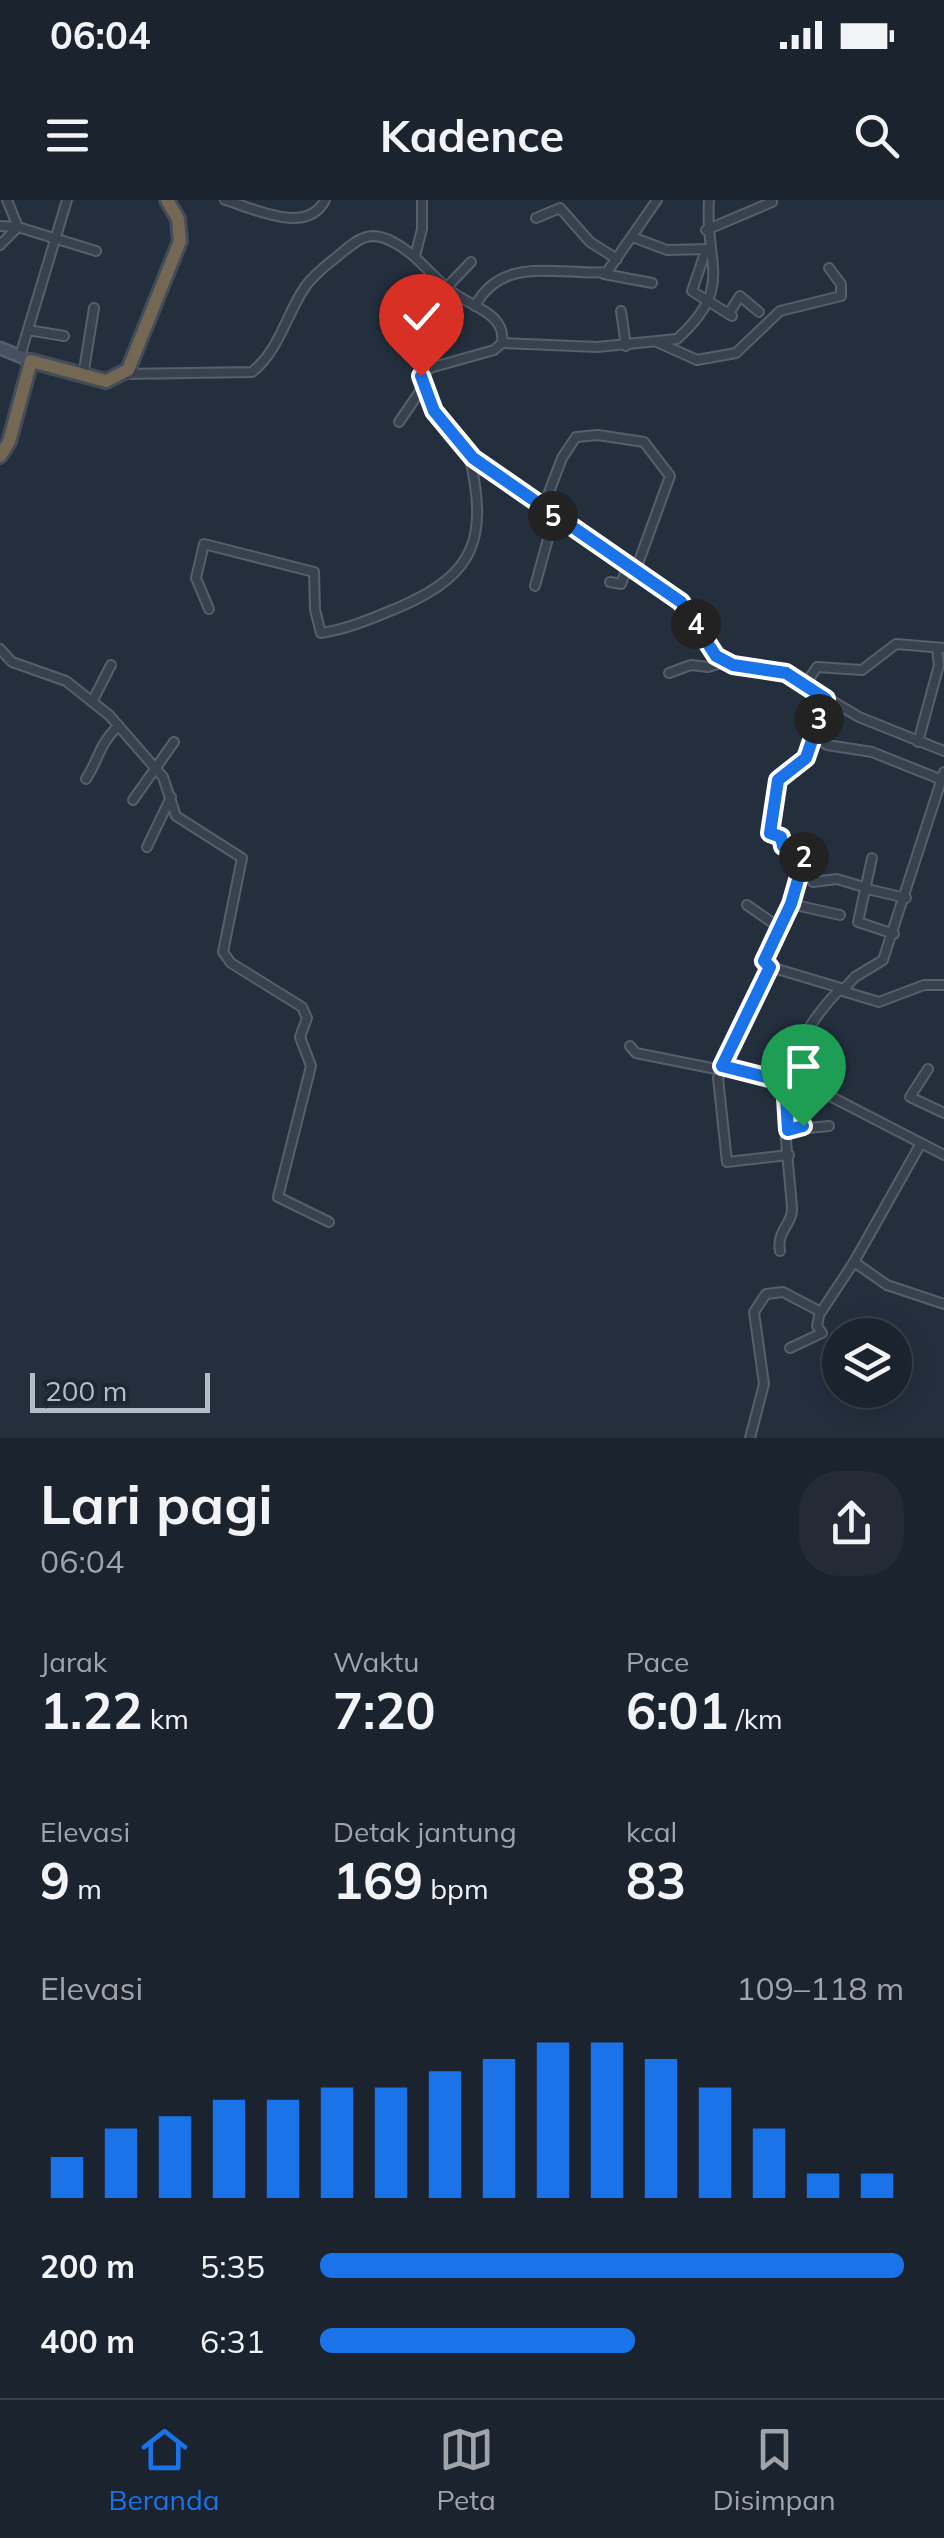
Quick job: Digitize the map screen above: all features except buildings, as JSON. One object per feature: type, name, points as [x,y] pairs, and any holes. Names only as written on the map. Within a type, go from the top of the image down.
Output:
[{"type":"highway","points":[[0,456],[18,417],[25,358],[93,378],[124,374],[180,241],[178,219],[167,200]]},
{"type":"main road","points":[[0,348],[25,358]]},
{"type":"street","points":[[7,200],[16,212],[18,227]]},
{"type":"street","points":[[25,358],[28,330],[67,200]]},
{"type":"street","points":[[225,200],[255,204],[298,218],[316,213],[325,200]]},
{"type":"street","points":[[415,256],[422,229],[422,200]]},
{"type":"street","points":[[604,274],[634,238],[657,200]]},
{"type":"street","points":[[709,200],[708,250],[717,275],[708,300],[680,337],[626,346],[502,343],[482,355],[426,370],[421,376],[444,428],[469,454],[554,517],[681,602],[708,649],[724,662]]},
{"type":"street","points":[[706,230],[772,202]]},
{"type":"street","points":[[536,218],[560,208],[590,242],[617,259]]},
{"type":"street","points":[[0,226],[57,236],[96,252]]},
{"type":"street","points":[[0,245],[18,227]]},
{"type":"street","points":[[124,374],[252,372],[267,356],[308,282],[356,239],[380,236],[415,256],[446,288],[500,324],[502,343]]},
{"type":"street","points":[[634,238],[667,250],[708,250]]},
{"type":"street","points":[[708,250],[692,289],[730,314],[740,296],[758,312]]},
{"type":"street","points":[[446,288],[471,262]]},
{"type":"street","points":[[656,342],[697,360],[738,352],[780,312],[841,296],[841,284],[830,268]]},
{"type":"street","points":[[475,306],[489,284],[502,276],[564,270],[652,284]]},
{"type":"street","points":[[93,378],[94,308]]},
{"type":"street","points":[[622,311],[626,346]]},
{"type":"street","points":[[28,330],[64,336]]},
{"type":"street","points":[[400,422],[423,387]]},
{"type":"street","points":[[543,508],[567,446],[576,438],[598,435],[644,442],[670,476],[631,570],[621,584],[610,582]]},
{"type":"street","points":[[209,609],[196,578],[204,544],[314,572],[314,610],[321,633],[349,627],[432,592],[464,563],[478,533],[469,454]]},
{"type":"street","points":[[534,586],[554,517]]},
{"type":"street","points":[[805,685],[817,667],[862,670],[896,644],[940,648],[918,742]]},
{"type":"street","points":[[0,649],[12,662],[66,681],[92,702],[156,769],[179,819],[242,858],[222,946],[225,956],[305,1012],[300,1037],[311,1066],[278,1194],[329,1222]]},
{"type":"street","points":[[669,673],[691,664],[708,668],[724,662],[774,669],[826,699],[944,751]]},
{"type":"street","points":[[92,702],[111,664]]},
{"type":"street","points":[[826,699],[806,758],[778,780],[770,830],[782,838],[783,846],[806,852],[791,904],[764,961],[770,967],[879,1002],[924,985],[944,985]]},
{"type":"street","points":[[86,779],[100,744],[118,726]]},
{"type":"street","points":[[780,1250],[779,1235],[793,1212],[785,1082],[792,1056],[821,1012],[883,960],[939,807],[943,776],[872,752],[826,746],[812,736]]},
{"type":"street","points":[[133,800],[174,742]]},
{"type":"street","points":[[147,847],[171,798]]},
{"type":"street","points":[[872,858],[858,922],[894,934]]},
{"type":"street","points":[[814,882],[837,880],[906,898]]},
{"type":"street","points":[[747,904],[780,928]]},
{"type":"street","points":[[791,904],[840,915]]},
{"type":"street","points":[[770,967],[721,1068],[718,1093],[725,1159],[730,1163],[789,1154]]},
{"type":"street","points":[[630,1046],[636,1052],[824,1093],[944,1156]]},
{"type":"street","points":[[928,1069],[910,1097],[944,1113]]},
{"type":"street","points":[[788,1130],[829,1126]]},
{"type":"street","points":[[790,1348],[822,1333],[817,1323],[820,1311],[854,1262],[920,1145]]},
{"type":"street","points":[[854,1262],[888,1284],[944,1304]]},
{"type":"street","points":[[750,1438],[764,1384],[755,1307],[766,1294],[778,1292],[820,1311]]},
{"type":"route","points":[[421,376],[444,428],[473,458],[602,552],[681,602],[716,656],[733,665],[786,673],[826,699],[806,758],[790,766],[778,780],[770,833],[781,837],[783,846],[806,852],[791,904],[764,961],[770,967],[722,1066],[785,1082],[788,1130],[803,1126]]}]
